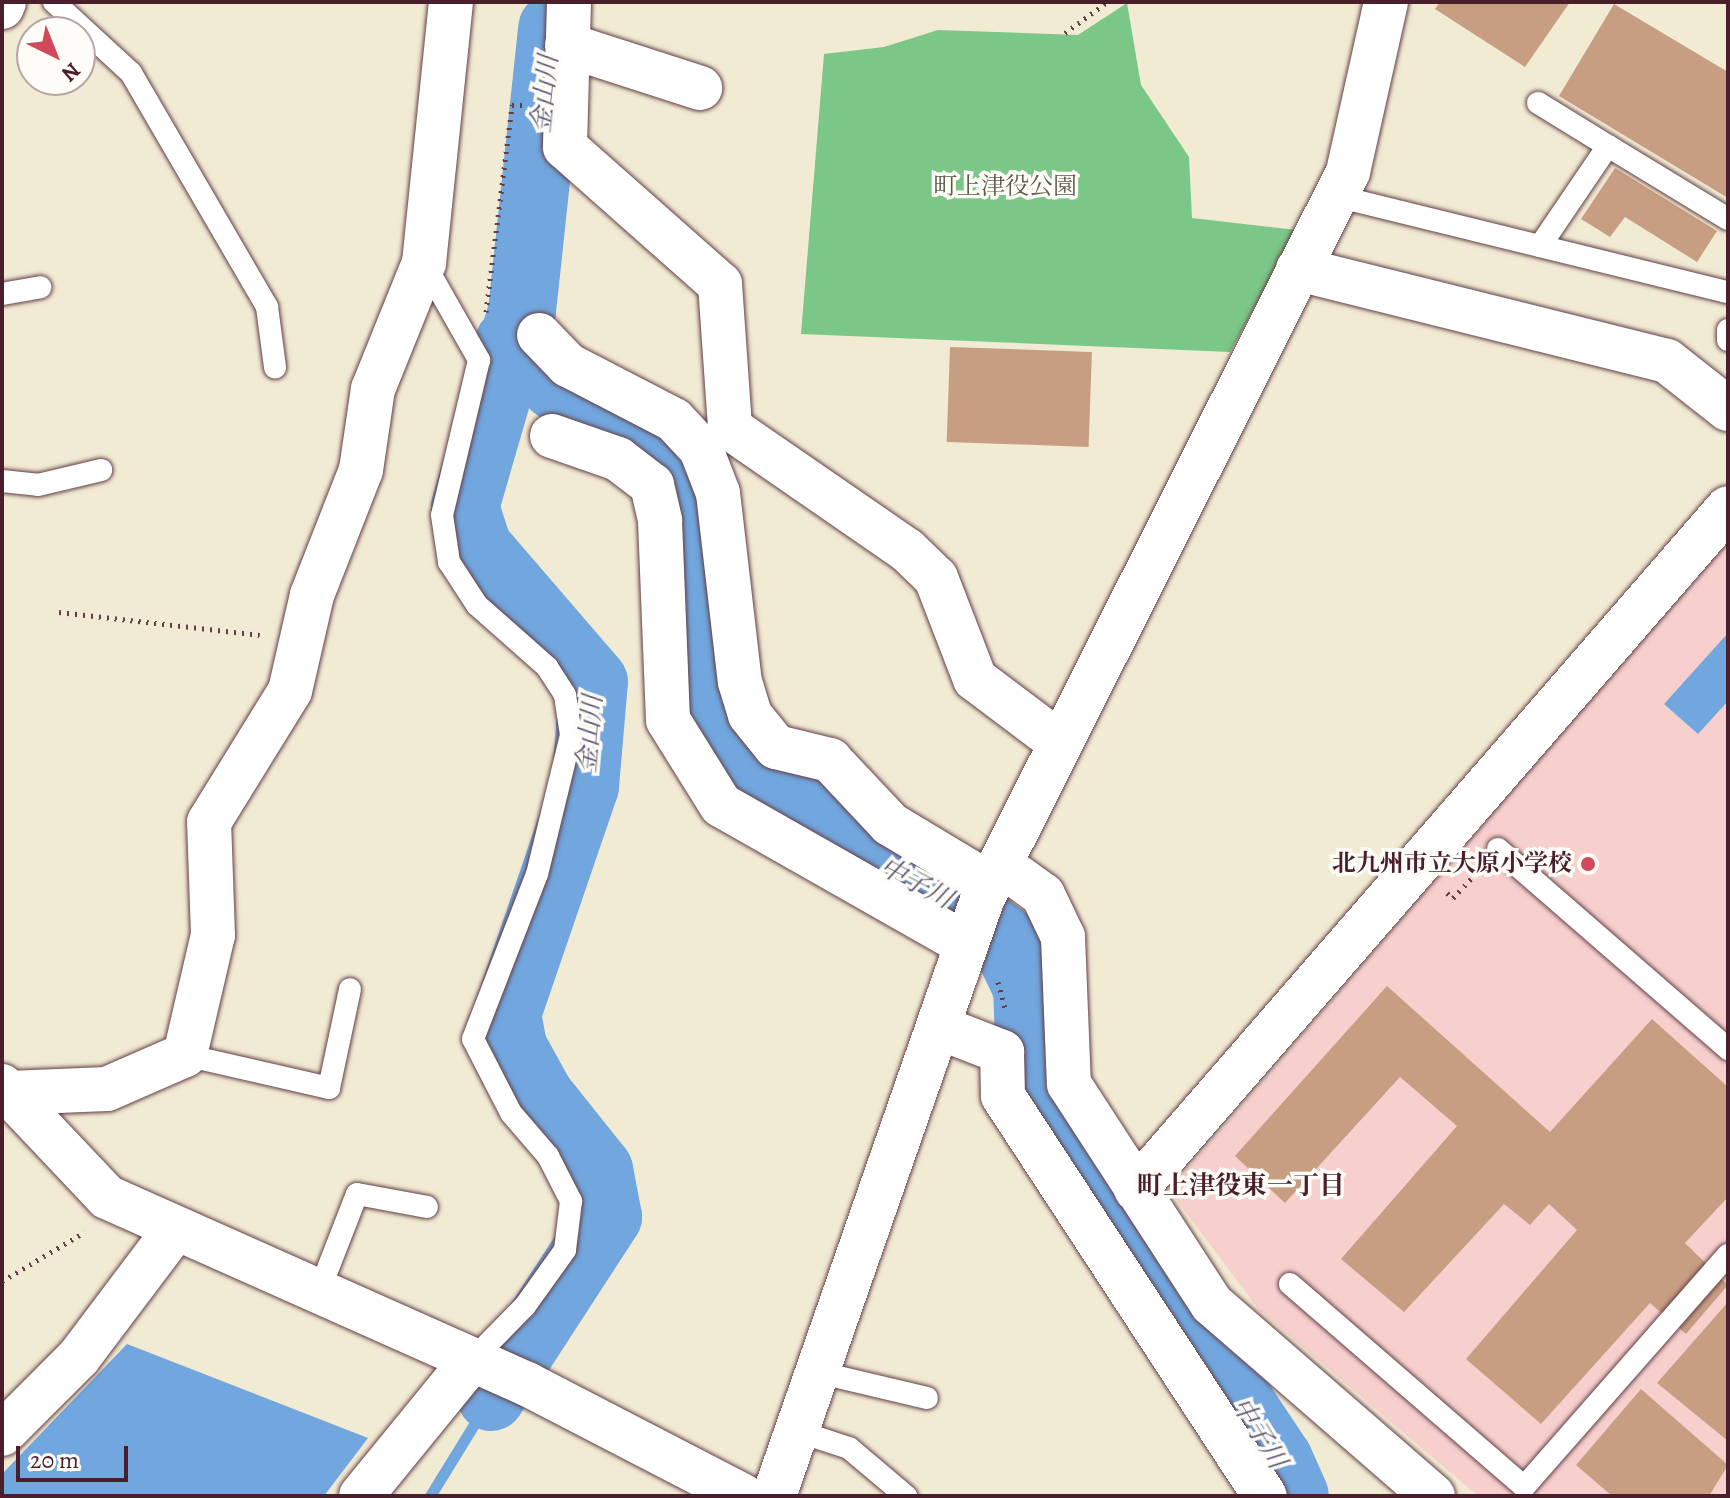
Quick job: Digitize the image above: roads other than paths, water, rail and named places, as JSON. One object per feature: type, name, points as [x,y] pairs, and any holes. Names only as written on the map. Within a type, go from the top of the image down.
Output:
[{"type":"street","points":[[6,1090],[107,1089],[185,1055],[213,935],[209,822],[290,691],[301,640],[361,470],[373,389],[424,263],[451,2]]},
{"type":"street","points":[[569,2],[565,147],[720,284],[686,460],[660,521],[668,720],[688,763],[721,805],[766,836],[981,905],[1043,895],[1063,937],[1069,1084],[1211,1305],[1433,1496]]},
{"type":"street","points":[[774,1496],[981,905],[1348,172],[1386,2]]},
{"type":"street","points":[[567,45],[700,88]]},
{"type":"street","points":[[1298,269],[1667,361],[1728,409]]},
{"type":"street","points":[[539,335],[568,365],[674,420],[686,460],[718,493],[750,715],[776,747],[830,760],[890,824],[981,905]]},
{"type":"street","points":[[552,436],[618,459],[686,460],[907,550],[936,578],[975,679],[1060,743]]},
{"type":"street","points":[[1136,1189],[1728,508]]},
{"type":"street","points":[[938,1027],[1002,1052],[1003,1096],[1165,1338],[1265,1496]]},
{"type":"street","points":[[6,1090],[107,1197],[174,1231],[527,1384],[743,1496]]},
{"type":"street","points":[[2,1434],[79,1357],[174,1231]]},
{"type":"street","points":[[1165,1338],[1211,1305]]},
{"type":"street","points":[[361,1496],[472,1362]]},
{"type":"lane","points":[[54,2],[131,73],[267,307],[275,367]]},
{"type":"lane","points":[[1538,103],[1728,219]]},
{"type":"lane","points":[[1540,246],[1608,146]]},
{"type":"lane","points":[[1336,196],[1728,292]]},
{"type":"lane","points":[[424,263],[479,360],[442,515],[449,562],[477,605],[547,667],[565,695],[571,735],[537,874],[473,1039],[511,1113],[548,1156],[571,1201],[565,1250],[525,1306],[472,1362]]},
{"type":"lane","points":[[2,294],[40,287]]},
{"type":"lane","points":[[1728,330],[1728,340]]},
{"type":"lane","points":[[2,481],[38,485],[101,470]]},
{"type":"lane","points":[[1498,849],[1728,1049]]},
{"type":"lane","points":[[185,1055],[329,1088],[350,989]]},
{"type":"lane","points":[[318,1294],[357,1194],[427,1207]]},
{"type":"lane","points":[[1290,1284],[1530,1491],[1728,1255]]},
{"type":"lane","points":[[817,1372],[927,1398]]},
{"type":"lane","points":[[797,1431],[849,1448],[906,1496]]},
{"type":"water","points":[[1728,633],[1728,701],[1698,734],[1664,704]]},
{"type":"water","points":[[127,1344],[368,1438],[324,1496],[2,1496],[2,1474]]},
{"type":"waterway","name":"金山川","points":[[491,1397],[608,1217],[599,1170],[540,1096],[513,1047],[507,1014],[585,786],[594,682],[478,547],[465,507],[522,311],[552,28]]},
{"type":"waterway","name":"中子川","points":[[509,342],[555,386],[635,429],[679,482],[690,533],[704,733],[725,767],[764,798],[802,806],[829,838],[948,898],[1003,938],[1027,988],[1031,1087],[1279,1460],[1295,1496]]},
{"type":"waterway","points":[[430,1496],[491,1397]]},
{"type":"place","name":"北九州市立大原小学校","points":[[1588,864]]},
{"type":"district","name":"町上津役東一丁目","points":[[1241,1186]]},
{"type":"park label","name":"町上津役公園","points":[[1005,187]]}]
